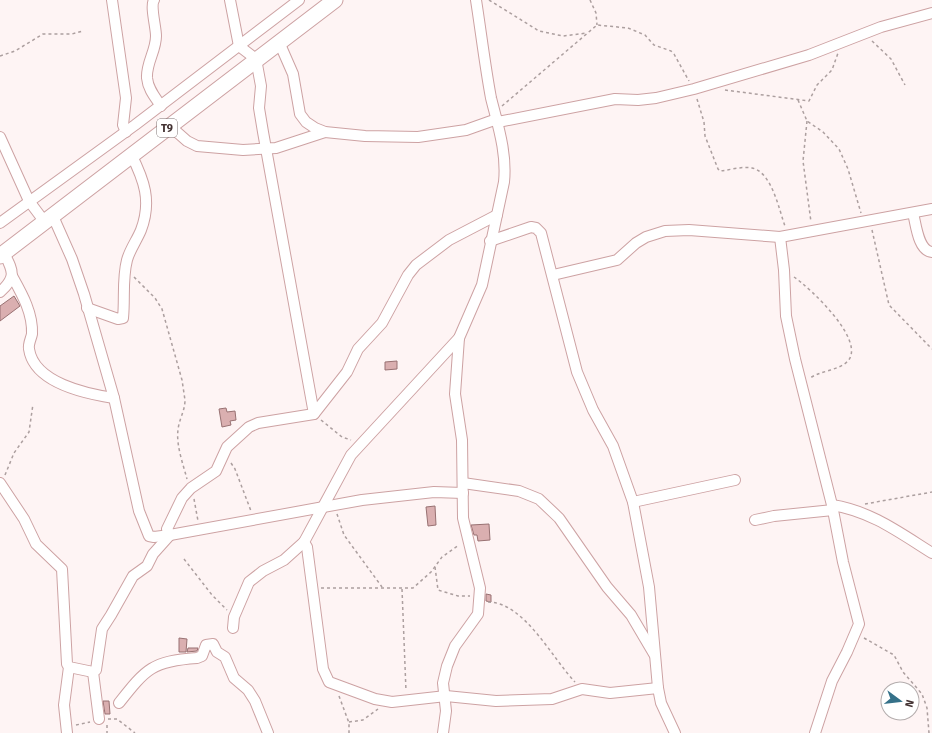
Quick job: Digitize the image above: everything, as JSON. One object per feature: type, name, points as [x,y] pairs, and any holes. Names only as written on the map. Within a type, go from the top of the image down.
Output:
[{"type":"highway","name":"T9","points":[[2,254],[131,154],[335,0]]},
{"type":"street","points":[[112,0],[126,98],[123,124],[126,132]]},
{"type":"street","points":[[154,0],[152,6],[156,23],[155,44],[148,64],[147,78],[151,92],[161,106]]},
{"type":"street","points":[[230,0],[239,46],[256,59],[261,86],[259,108],[314,414]]},
{"type":"street","points":[[0,223],[161,106],[299,0]]},
{"type":"street","points":[[443,733],[446,711],[446,696],[443,683],[447,666],[454,646],[478,614],[480,598],[478,577],[463,518],[462,440],[455,394],[459,338],[482,285],[506,167],[476,0]]},
{"type":"street","points":[[279,42],[293,74],[300,114],[315,128],[325,132],[365,136],[418,137],[466,130],[497,117],[615,99],[638,100],[656,98],[693,86],[710,84],[809,55],[881,27],[932,12]]},
{"type":"street","points":[[170,126],[187,141],[197,146],[227,149],[266,149],[287,145],[325,132]]},
{"type":"street","points":[[0,137],[29,202],[48,218],[72,259],[84,294],[114,398],[131,478],[144,527],[149,536],[154,537],[170,535],[254,518],[414,493],[463,488],[519,490],[529,493],[539,499],[559,518],[607,587],[631,615],[655,656]]},
{"type":"street","points":[[87,308],[118,318],[123,318],[125,269],[127,259],[141,231],[148,202],[143,180],[131,154]]},
{"type":"street","points":[[553,275],[617,260],[636,242],[665,231],[689,230],[784,236],[932,209]]},
{"type":"street","points":[[913,213],[924,249],[932,252]]},
{"type":"street","points":[[170,535],[167,529],[182,498],[190,488],[216,471],[227,447],[249,427],[258,423],[314,414],[347,372],[358,350],[382,323],[408,275],[416,264],[449,240],[497,215]]},
{"type":"street","points":[[490,241],[531,227],[536,228],[541,233],[577,372],[593,410],[612,446],[633,502],[649,587],[658,688],[661,702],[675,733]]},
{"type":"street","points":[[784,236],[786,316],[801,387],[833,507],[843,562],[859,624],[832,681],[815,733]]},
{"type":"street","points":[[0,292],[8,285],[12,276],[12,269],[2,254]]},
{"type":"street","points":[[12,276],[28,310],[32,334],[29,348],[37,367],[51,379],[76,390],[114,398]]},
{"type":"street","points":[[233,628],[234,616],[249,582],[263,570],[280,562],[304,542],[351,455],[459,338]]},
{"type":"street","points":[[633,502],[736,480]]},
{"type":"street","points":[[1,485],[24,519],[36,544],[62,569],[65,604],[66,657],[69,667],[64,705],[67,733]]},
{"type":"street","points":[[756,520],[833,507],[850,508],[883,522],[932,553]]},
{"type":"street","points":[[103,720],[93,672],[96,670],[102,629],[133,576],[147,566],[153,554],[170,535]]},
{"type":"street","points":[[304,542],[308,547],[323,669],[329,682],[375,699],[392,702],[446,696],[496,701],[544,699],[559,698],[582,689],[610,694],[658,688]]},
{"type":"street","points":[[119,703],[142,675],[156,665],[197,658],[202,656],[206,645],[213,644],[217,652],[225,658],[230,673],[248,690],[255,701],[268,733]]},
{"type":"street","points":[[69,667],[93,672]]},
{"type":"path","points":[[489,0],[539,30],[563,36],[587,32]]},
{"type":"path","points":[[590,0],[596,14],[597,25]]},
{"type":"path","points":[[497,117],[526,87],[587,32],[597,25],[628,28],[646,35],[654,45],[671,51],[674,54],[686,78],[693,86],[704,122],[705,136],[718,169],[720,171],[752,168],[759,171],[768,180],[777,201],[784,236]]},
{"type":"path","points":[[0,56],[15,51],[43,34],[72,34],[83,31]]},
{"type":"path","points":[[867,33],[873,43],[891,59],[905,85]]},
{"type":"path","points":[[710,84],[725,90],[809,101],[817,85],[832,70],[840,44]]},
{"type":"path","points":[[798,100],[807,121],[803,162],[812,232]]},
{"type":"path","points":[[807,121],[823,132],[839,149],[848,169],[867,222],[889,305],[932,349]]},
{"type":"path","points":[[125,269],[155,298],[162,309],[174,348],[185,400],[185,407],[178,430],[179,444],[182,463],[197,509],[199,528]]},
{"type":"path","points":[[784,270],[803,283],[835,316],[843,326],[852,349],[851,355],[844,364],[823,374],[812,376],[801,387]]},
{"type":"path","points":[[1,485],[14,453],[29,432],[33,404]]},
{"type":"path","points":[[314,414],[342,437],[360,444]]},
{"type":"path","points":[[224,453],[236,469],[254,518]]},
{"type":"path","points":[[850,508],[932,492]]},
{"type":"path","points":[[333,505],[344,535],[382,587]]},
{"type":"path","points":[[313,588],[413,588],[435,567],[442,557],[456,548],[467,536]]},
{"type":"path","points":[[184,560],[212,595],[234,616]]},
{"type":"path","points":[[435,567],[438,590],[441,592],[458,596],[480,598],[502,604],[529,624],[582,689]]},
{"type":"path","points":[[402,589],[407,701]]},
{"type":"path","points":[[855,633],[894,655],[903,672],[926,699],[930,733]]},
{"type":"path","points":[[329,682],[337,692],[349,722],[348,733]]},
{"type":"path","points":[[349,722],[363,720],[377,709],[392,702]]},
{"type":"path","points":[[103,720],[107,733]]},
{"type":"building","points":[[14,296],[20,306],[0,321],[0,306]]},
{"type":"building","points":[[397,361],[397,369],[385,370],[385,362]]},
{"type":"building","points":[[226,408],[227,412],[235,411],[236,420],[230,421],[231,425],[222,427],[219,409]]},
{"type":"building","points":[[435,506],[436,525],[428,526],[426,507]]},
{"type":"building","points":[[489,524],[490,540],[478,541],[477,535],[474,535],[471,525]]},
{"type":"building","points":[[486,594],[491,595],[491,602],[486,601]]},
{"type":"building","points":[[179,638],[187,639],[186,652],[179,652]]},
{"type":"building","points":[[188,648],[198,648],[197,651],[187,652]]},
{"type":"building","points":[[103,701],[109,701],[110,714],[105,714]]}]
